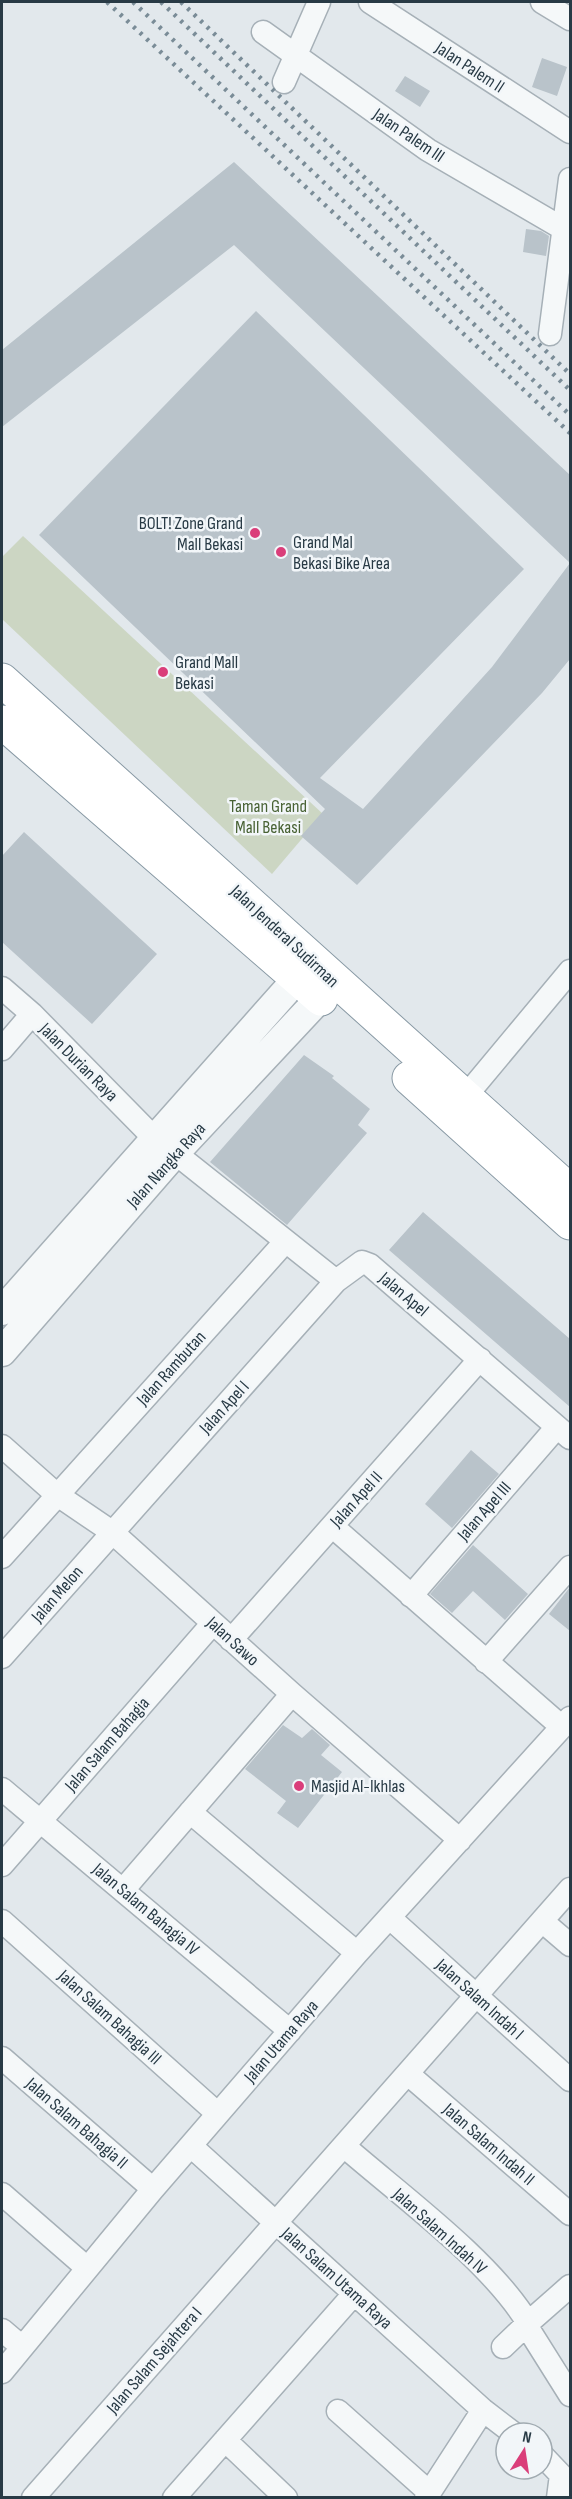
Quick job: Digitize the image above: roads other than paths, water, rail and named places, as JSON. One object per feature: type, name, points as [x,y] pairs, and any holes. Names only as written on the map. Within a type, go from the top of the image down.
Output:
[{"type":"highway","name":"Jalan Jenderal Sudirman","points":[[2,680],[570,1223]]},
{"type":"highway","name":"Jalan Jenderal Sudirman","points":[[2,722],[316,980],[465,1097],[570,1191]]},
{"type":"street","points":[[284,82],[320,2]]},
{"type":"street","name":"Jalan Palem II","points":[[370,2],[570,132]]},
{"type":"street","points":[[542,2],[570,19]]},
{"type":"street","name":"Jalan Palem III","points":[[263,32],[428,150],[562,228]]},
{"type":"street","points":[[550,334],[562,312],[562,228],[570,179]]},
{"type":"street","points":[[465,1097],[570,971]]},
{"type":"street","name":"Jalan Nangka Raya","points":[[2,1352],[32,1298],[164,1145],[316,980]]},
{"type":"street","name":"Jalan Durian Raya","points":[[2,988],[32,1014],[164,1145]]},
{"type":"street","points":[[2,1049],[32,1014]]},
{"type":"street","points":[[164,1145],[336,1281]]},
{"type":"street","name":"Jalan Rambutan","points":[[2,1557],[56,1494],[285,1242]]},
{"type":"street","name":"Jalan Apel","points":[[336,1281],[357,1264],[366,1263],[564,1432]]},
{"type":"street","name":"Jalan Apel I","points":[[112,1532],[336,1281]]},
{"type":"street","name":"Jalan Nangka Raya","points":[[2,1311],[32,1298]]},
{"type":"street","name":"Jalan Apel II","points":[[231,1640],[480,1359]]},
{"type":"street","name":"Jalan Apel III","points":[[411,1596],[564,1432]]},
{"type":"street","name":"Jalan Sawo","points":[[2,1446],[56,1494],[112,1532],[292,1694],[460,1840]]},
{"type":"street","points":[[332,1526],[486,1662],[566,1723]]},
{"type":"street","name":"Jalan Melon","points":[[2,1657],[112,1532]]},
{"type":"street","points":[[486,1662],[570,1567]]},
{"type":"street","name":"Jalan Salam Bahagia","points":[[2,1865],[213,1623]]},
{"type":"street","points":[[123,1890],[292,1694]]},
{"type":"street","name":"Jalan Utama Raya","points":[[2,2372],[153,2189],[357,1953],[566,1723]]},
{"type":"street","name":"Jalan Salam Bahagia IV","points":[[2,1789],[290,2031]]},
{"type":"street","points":[[190,1812],[357,1953]]},
{"type":"street","points":[[276,2222],[570,1889]]},
{"type":"street","name":"Jalan Salam Indah I","points":[[390,1918],[570,2080]]},
{"type":"street","name":"Jalan Salam Bahagia III","points":[[2,1921],[218,2114]]},
{"type":"street","points":[[542,1921],[570,1945]]},
{"type":"street","name":"Jalan Salam Bahagia II","points":[[2,2058],[153,2189]]},
{"type":"street","name":"Jalan Salam Indah II","points":[[408,2074],[570,2214]]},
{"type":"street","name":"Jalan Salam Utama Raya","points":[[191,2146],[497,2421]]},
{"type":"street","name":"Jalan Salam Indah IV","points":[[344,2146],[460,2247],[497,2283],[527,2324],[570,2395]]},
{"type":"street","points":[[2,2194],[87,2268]]},
{"type":"street","name":"Jalan Salam Sejahtera I","points":[[33,2498],[276,2222]]},
{"type":"street","points":[[503,2347],[570,2286]]},
{"type":"street","points":[[174,2498],[354,2294]]},
{"type":"street","points":[[2,2330],[22,2347]]},
{"type":"street","points":[[338,2411],[428,2495],[483,2410]]},
{"type":"street","points":[[225,2440],[286,2498]]},
{"type":"street","points":[[554,2468],[561,2475],[558,2498]]},
{"type":"railway","points":[[107,2],[570,433]]},
{"type":"railway","points":[[133,2],[570,415]]},
{"type":"railway","points":[[161,2],[570,390]]},
{"type":"railway","points":[[181,2],[570,374]]},
{"type":"place","name":"BOLT! Zone Grand Mall Bekasi","points":[[255,533]]},
{"type":"place","name":"Grand Mal Bekasi Bike Area","points":[[281,552]]},
{"type":"place","name":"Grand Mall Bekasi","points":[[163,672]]},
{"type":"place","name":"Masjid Al-Ikhlas","points":[[299,1786]]},
{"type":"park label","name":"Taman Grand Mall Bekasi","points":[[268,816]]}]
